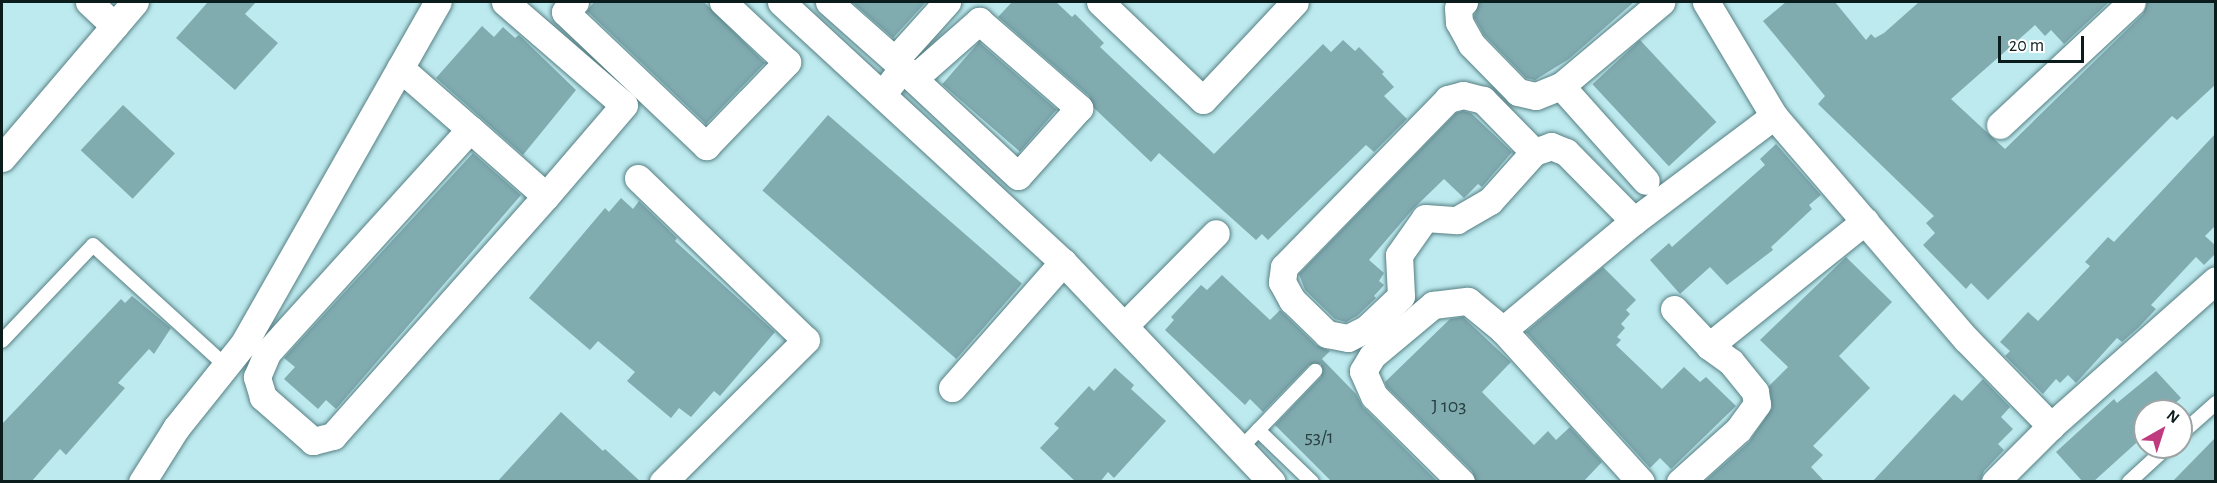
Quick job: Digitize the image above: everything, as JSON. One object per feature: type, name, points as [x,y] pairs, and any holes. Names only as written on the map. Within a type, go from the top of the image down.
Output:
[{"type":"street","points":[[89,2],[115,26]]},
{"type":"street","points":[[2,158],[135,2]]},
{"type":"street","points":[[141,482],[176,428],[244,343],[438,2]]},
{"type":"street","points":[[470,129],[267,353],[257,377],[263,397],[313,441],[333,436],[624,105],[505,2]]},
{"type":"street","points":[[575,2],[565,12],[706,146],[787,62],[778,51],[723,2]]},
{"type":"street","points":[[781,2],[1063,262],[1125,324],[1239,450],[1272,482]]},
{"type":"street","points":[[829,2],[901,70],[1018,176],[1079,108],[979,21],[920,73],[901,70]]},
{"type":"street","points":[[881,95],[901,70],[901,53],[947,2]]},
{"type":"street","points":[[1100,2],[1203,100],[1295,2]]},
{"type":"street","points":[[1464,2],[1458,8],[1459,22],[1471,44],[1518,92],[1536,96],[1561,86],[1661,2]]},
{"type":"street","points":[[1706,2],[1774,116],[1966,339],[2051,426]]},
{"type":"street","points":[[2000,125],[2132,2]]},
{"type":"street","points":[[778,51],[803,22]]},
{"type":"street","points":[[400,68],[546,196]]},
{"type":"street","points":[[1561,86],[1646,181]]},
{"type":"street","points":[[1534,152],[1483,100],[1463,95],[1448,99],[1284,267],[1282,282],[1292,300],[1327,334],[1348,338],[1366,330],[1401,296],[1399,255],[1425,218],[1457,220],[1490,201],[1534,152],[1551,146],[1566,152],[1634,221]]},
{"type":"street","points":[[1503,330],[1634,221],[1774,116]]},
{"type":"street","points":[[638,178],[806,340],[663,482]]},
{"type":"street","points":[[1709,346],[1865,221]]},
{"type":"street","points":[[1125,324],[1216,233]]},
{"type":"street","points":[[952,388],[1063,262]]},
{"type":"street","points":[[1995,482],[2051,426],[2216,280]]},
{"type":"street","points":[[1461,482],[1374,396],[1363,371],[1372,356],[1433,305],[1468,301],[1503,330],[1641,482]]},
{"type":"street","points":[[1674,309],[1709,346],[1731,362],[1755,392],[1757,404],[1738,430],[1680,482]]},
{"type":"lane","points":[[2,341],[93,245],[226,366]]},
{"type":"lane","points":[[1239,450],[1314,371]]},
{"type":"lane","points":[[2193,423],[2216,403]]},
{"type":"lane","points":[[1258,430],[1312,482]]},
{"type":"lane","points":[[2129,482],[2154,459]]},
{"type":"building","points":[[208,2],[256,2],[245,14],[278,43],[235,90],[176,38]]},
{"type":"building","points":[[594,2],[704,2],[765,63],[706,124],[587,11]]},
{"type":"building","points":[[852,2],[926,2],[893,38]]},
{"type":"building","points":[[1012,2],[1056,2],[1072,17],[1075,14],[1104,43],[1100,47],[1214,154],[1323,44],[1331,52],[1343,40],[1355,51],[1359,47],[1384,72],[1382,74],[1394,87],[1384,96],[1407,119],[1374,152],[1366,145],[1268,240],[1262,234],[1256,240],[1159,153],[1151,162],[1094,108],[1089,96],[998,17]]},
{"type":"building","points":[[1479,2],[1634,2],[1569,59],[1535,80],[1526,78],[1484,35],[1474,17]]},
{"type":"building","points":[[1786,2],[1835,2],[1866,40],[1871,34],[1875,38],[1884,33],[1919,2],[2109,2],[2064,44],[2051,30],[2045,36],[2035,25],[1951,99],[2005,149],[2143,14],[2147,2],[2216,2],[2216,84],[2177,120],[2172,116],[1988,300],[1971,283],[1966,289],[1923,245],[1935,233],[1926,223],[1934,216],[1818,104],[1825,96],[1763,21]]},
{"type":"building","points":[[482,26],[494,37],[503,27],[515,38],[519,35],[576,90],[523,155],[436,78]]},
{"type":"building","points":[[1640,40],[1716,122],[1669,166],[1592,84]]},
{"type":"building","points":[[979,42],[1057,110],[1020,152],[942,84]]},
{"type":"building","points":[[123,105],[175,153],[133,199],[81,150]]},
{"type":"building","points":[[1463,111],[1471,113],[1512,152],[1482,187],[1478,184],[1464,198],[1444,179],[1413,209],[1369,260],[1384,273],[1379,281],[1384,285],[1374,296],[1376,298],[1357,316],[1346,322],[1335,319],[1305,290],[1299,274],[1456,113]]},
{"type":"building","points":[[828,115],[1022,284],[956,359],[762,190]]},
{"type":"building","points":[[2216,133],[2216,225],[2205,236],[2216,246],[2216,253],[2204,265],[2196,257],[2151,305],[2156,309],[2139,327],[2122,342],[2117,338],[2076,383],[2068,375],[2060,383],[2056,379],[2043,394],[2005,356],[2010,351],[2000,342],[2028,312],[2038,321],[2090,266],[2085,262],[2108,237],[2114,242]]},
{"type":"building","points":[[1776,144],[1821,195],[1809,205],[1812,209],[1771,247],[1773,250],[1727,285],[1710,267],[1680,294],[1650,260],[1669,243],[1672,247],[1765,165],[1760,159]]},
{"type":"building","points":[[473,153],[521,195],[336,409],[326,400],[318,409],[284,379],[295,367],[284,358]]},
{"type":"building","points":[[621,198],[633,209],[639,201],[677,238],[675,241],[775,332],[720,396],[714,391],[691,417],[679,408],[671,418],[627,381],[635,372],[598,341],[590,350],[529,298],[605,208],[609,212]]},
{"type":"building","points":[[1846,257],[1892,302],[1839,356],[1870,388],[1813,446],[1823,455],[1811,467],[1825,482],[1704,482],[1749,442],[1772,408],[1769,386],[1788,367],[1760,340]]},
{"type":"building","points":[[1603,267],[1636,300],[1626,310],[1630,314],[1621,324],[1625,328],[1617,337],[1621,340],[1616,345],[1662,389],[1684,367],[1700,382],[1706,377],[1736,406],[1671,469],[1660,458],[1650,468],[1526,332]]},
{"type":"building","points":[[1222,275],[1270,320],[1280,310],[1316,345],[1330,351],[1322,359],[1356,394],[1363,407],[1438,482],[1332,482],[1275,425],[1321,377],[1321,364],[1309,365],[1263,412],[1250,399],[1245,405],[1165,330],[1174,320],[1171,317],[1201,285],[1207,290]]},
{"type":"building","points":[[132,296],[171,328],[154,354],[149,349],[118,383],[125,388],[66,455],[60,449],[31,482],[2,482],[2,424],[121,299],[125,303]]},
{"type":"building","points":[[1463,317],[1511,362],[1482,392],[1534,445],[1548,431],[1556,440],[1570,427],[1602,462],[1583,482],[1476,482],[1472,471],[1387,387],[1385,382],[1450,319]]},
{"type":"building","points":[[1115,368],[1134,385],[1131,389],[1166,421],[1114,478],[1108,472],[1100,482],[1076,482],[1040,448],[1059,428],[1054,424],[1089,386],[1094,391]]},
{"type":"building","points":[[2156,371],[2181,398],[2133,399],[2133,446],[2093,482],[2083,482],[2056,452],[2114,399],[2117,403]]},
{"type":"building","points":[[1983,379],[2010,407],[2001,417],[2013,429],[1998,444],[2004,450],[1984,471],[1980,482],[1872,482],[1954,394],[1962,401]]},
{"type":"building","points":[[561,412],[603,451],[605,449],[641,482],[497,482]]},
{"type":"building","points":[[2216,437],[2216,482],[2172,482]]}]
